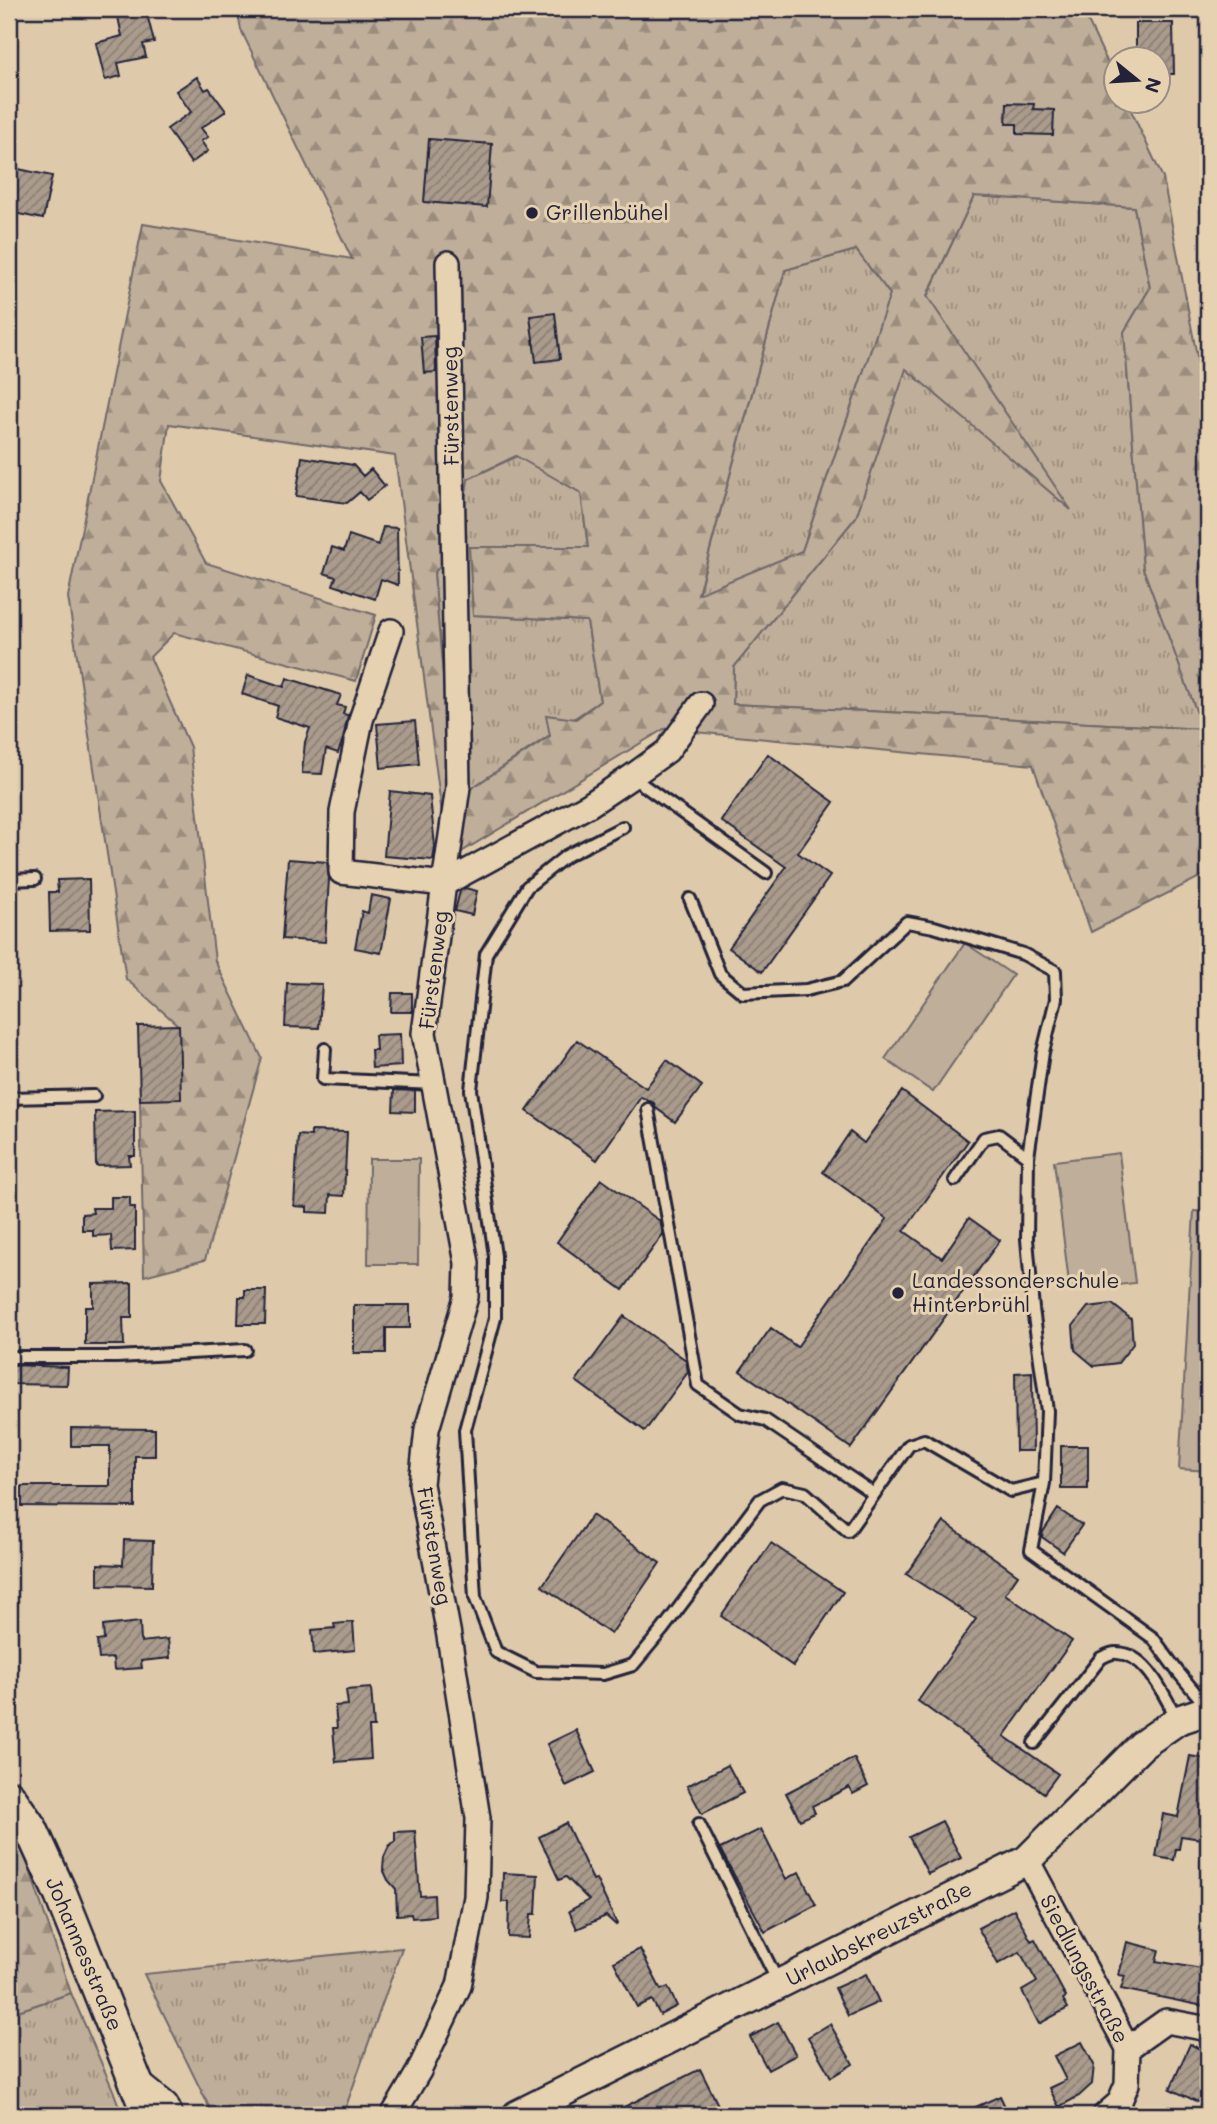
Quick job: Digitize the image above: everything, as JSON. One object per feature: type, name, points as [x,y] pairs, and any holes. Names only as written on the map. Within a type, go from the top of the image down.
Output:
[{"type":"main road","name":"Johannesstraße","points":[[9,1797],[30,1829],[61,1895],[149,2115]]},
{"type":"street","name":"Fürstenweg","points":[[393,2115],[419,2071],[458,1986],[477,1897],[478,1818],[451,1644],[421,1485],[427,1429],[466,1297],[467,1274],[424,1033],[458,787],[448,263]]},
{"type":"street","points":[[391,631],[361,720],[342,812],[341,872],[444,884]]},
{"type":"street","name":"Fürstenweg","points":[[444,884],[589,805],[631,777],[667,751],[701,704]]},
{"type":"street","name":"Urlaubskreuzstraße","points":[[517,2115],[1027,1860],[1142,1745],[1178,1720],[1208,1709]]},
{"type":"street","name":"Siedlungsstraße","points":[[1027,1860],[1128,2048],[1127,2084],[1119,2103],[1105,2115]]},
{"type":"street","points":[[1128,2048],[1166,2021],[1208,2029]]},
{"type":"street","points":[[138,2085],[164,2106],[168,2115]]},
{"type":"lane","points":[[631,777],[766,873]]},
{"type":"lane","points":[[622,827],[566,856],[527,887],[486,954],[471,1090],[495,1256],[495,1318],[465,1430],[475,1597],[496,1652],[536,1672],[603,1674],[633,1665],[760,1500],[782,1488],[805,1493],[848,1531],[909,1445],[924,1440],[1011,1491],[1044,1483]]},
{"type":"lane","points":[[9,880],[35,879]]},
{"type":"lane","points":[[690,899],[720,974],[743,993],[806,990],[843,981],[907,922],[934,927],[1023,954],[1055,971],[1056,999],[1043,1052],[1028,1157],[1028,1251],[1047,1411],[1044,1483],[1031,1550],[1153,1638],[1208,1709]]},
{"type":"lane","points":[[325,1049],[323,1079],[434,1084]]},
{"type":"lane","points":[[9,1098],[94,1096]]},
{"type":"lane","points":[[648,1109],[698,1385],[740,1414],[765,1420],[874,1494]]},
{"type":"lane","points":[[955,1180],[984,1138],[999,1135],[1028,1157]]},
{"type":"lane","points":[[9,1357],[117,1357],[245,1350]]},
{"type":"lane","points":[[1034,1742],[1101,1658],[1115,1652],[1132,1657],[1145,1665],[1178,1720]]},
{"type":"lane","points":[[699,1824],[779,1984]]},
{"type":"green space","points":[[237,9],[1082,9],[1102,51],[1102,116],[1134,116],[1163,178],[1208,414],[1208,873],[1091,932],[1033,765],[664,729],[448,860],[395,456],[169,424],[161,481],[206,563],[376,615],[356,681],[174,633],[150,657],[190,747],[215,961],[262,1058],[205,1260],[144,1276],[140,1100],[179,1026],[126,979],[68,597],[143,224],[352,259],[241,30]],"holes":[[[974,196],[1134,207],[1150,288],[1124,332],[1143,568],[1203,729],[733,704],[734,667],[856,517],[906,369],[1071,510],[927,296]],[[856,250],[890,294],[802,551],[698,594],[785,270]],[[516,456],[581,493],[588,547],[469,547],[473,615],[587,621],[600,701],[576,719],[546,715],[550,736],[454,800],[434,574],[459,536],[468,479]]]},
{"type":"green space","points":[[974,196],[1134,207],[1150,288],[1124,332],[1143,568],[1203,729],[733,704],[734,667],[856,517],[906,368],[1069,508],[927,297]]},
{"type":"green space","points":[[856,250],[890,294],[802,551],[698,595],[785,270]]},
{"type":"green space","points":[[517,456],[581,493],[588,547],[470,547],[473,615],[587,621],[600,701],[454,800],[434,574],[459,536],[468,479]]},
{"type":"green space","points":[[965,943],[1013,975],[933,1092],[885,1059]]},
{"type":"green space","points":[[1119,1153],[1135,1283],[1070,1291],[1054,1161]]},
{"type":"green space","points":[[369,1159],[419,1159],[418,1264],[368,1264]]},
{"type":"green space","points":[[1194,1211],[1208,1212],[1208,1471],[1179,1469]]},
{"type":"green space","points":[[9,1830],[23,1850],[71,1993],[9,2014]]},
{"type":"green space","points":[[402,1948],[343,2115],[213,2115],[144,1974]]},
{"type":"green space","points":[[71,1993],[122,2115],[9,2115],[9,2014]]},
{"type":"building","points":[[136,9],[138,16],[147,14],[154,42],[143,44],[146,57],[118,63],[121,76],[105,80],[96,43],[122,36],[117,12]]},
{"type":"building","points":[[1136,23],[1173,23],[1174,74],[1172,46],[1136,46]]},
{"type":"building","points":[[197,77],[205,90],[209,88],[226,111],[201,128],[208,137],[201,141],[208,151],[191,163],[167,129],[191,112],[176,91]]},
{"type":"building","points":[[1007,103],[1034,104],[1033,109],[1054,110],[1053,135],[1017,134],[1017,124],[1006,124]]},
{"type":"building","points":[[429,139],[492,144],[487,207],[424,202]]},
{"type":"building","points":[[9,167],[52,176],[43,219],[9,212]]},
{"type":"building","points":[[555,313],[560,359],[536,362],[530,316]]},
{"type":"building","points":[[435,336],[436,372],[424,373],[421,337]]},
{"type":"building","points":[[302,457],[353,465],[363,476],[371,469],[385,486],[367,500],[360,492],[347,503],[296,496]]},
{"type":"building","points":[[383,527],[397,528],[398,585],[381,579],[375,599],[333,585],[336,577],[324,573],[332,547],[344,551],[349,535],[378,545]]},
{"type":"building","points":[[248,675],[284,687],[287,678],[341,695],[337,705],[345,707],[343,714],[348,715],[343,739],[338,753],[326,749],[322,774],[302,773],[305,742],[310,728],[275,717],[278,706],[242,694]]},
{"type":"building","points":[[415,721],[419,764],[381,768],[377,724]]},
{"type":"building","points":[[768,754],[834,802],[798,853],[830,876],[762,972],[729,948],[786,867],[721,821]]},
{"type":"building","points":[[390,791],[430,796],[435,847],[433,860],[384,856]]},
{"type":"building","points":[[288,859],[327,862],[329,879],[325,942],[282,939]]},
{"type":"building","points":[[89,879],[90,930],[50,931],[49,892],[58,892],[57,880]]},
{"type":"building","points":[[465,888],[477,891],[472,915],[455,911],[460,891]]},
{"type":"building","points":[[371,895],[391,899],[381,953],[355,948],[362,911],[368,913]]},
{"type":"building","points":[[287,983],[322,984],[319,1028],[285,1027]]},
{"type":"building","points":[[392,993],[412,993],[412,1012],[391,1012]]},
{"type":"building","points":[[179,1025],[181,1099],[140,1100],[138,1026]]},
{"type":"building","points":[[400,1034],[401,1066],[372,1068],[371,1050],[376,1050],[375,1035]]},
{"type":"building","points":[[577,1040],[646,1088],[667,1060],[702,1086],[675,1122],[656,1108],[654,1103],[641,1097],[597,1160],[527,1111]]},
{"type":"building","points":[[394,1090],[415,1091],[415,1112],[393,1111]]},
{"type":"building","name":"Landessonderschule Hinterbrühl","points":[[902,1091],[968,1141],[904,1231],[942,1258],[969,1218],[1000,1240],[851,1448],[740,1371],[771,1328],[797,1347],[887,1219],[823,1172],[850,1132],[864,1143]]},
{"type":"building","points":[[135,1111],[135,1156],[129,1156],[130,1165],[96,1166],[95,1112]]},
{"type":"building","points":[[311,1131],[347,1132],[344,1196],[330,1195],[329,1213],[307,1212],[307,1207],[294,1206],[298,1135],[311,1136]]},
{"type":"building","points":[[601,1179],[660,1221],[663,1234],[623,1290],[557,1242]]},
{"type":"building","points":[[111,1197],[130,1197],[130,1207],[135,1207],[135,1250],[112,1251],[111,1235],[93,1236],[93,1230],[82,1230],[82,1214],[93,1213],[92,1208],[111,1208]]},
{"type":"building","points":[[132,1283],[132,1318],[123,1318],[124,1345],[85,1345],[85,1307],[93,1307],[93,1284]]},
{"type":"building","points":[[245,1290],[266,1290],[265,1324],[238,1324],[239,1297],[245,1297]]},
{"type":"building","points":[[1112,1304],[1131,1319],[1133,1344],[1118,1363],[1094,1366],[1075,1350],[1073,1326],[1088,1307]]},
{"type":"building","points":[[354,1305],[410,1305],[410,1328],[386,1328],[386,1353],[354,1353]]},
{"type":"building","points":[[624,1316],[686,1360],[688,1372],[645,1431],[576,1381]]},
{"type":"building","points":[[9,1365],[68,1367],[67,1385],[9,1384]]},
{"type":"building","points":[[1032,1372],[1033,1451],[1016,1451],[1015,1373]]},
{"type":"building","points":[[71,1428],[155,1429],[155,1456],[135,1456],[135,1507],[22,1506],[22,1486],[110,1486],[110,1446],[71,1446]]},
{"type":"building","points":[[1061,1446],[1088,1446],[1088,1489],[1061,1489]]},
{"type":"building","points":[[1058,1509],[1082,1525],[1063,1552],[1042,1537]]},
{"type":"building","points":[[592,1515],[660,1563],[611,1634],[542,1586]]},
{"type":"building","points":[[944,1522],[1018,1575],[1005,1594],[1072,1641],[1004,1736],[1058,1774],[1044,1793],[918,1701],[976,1619],[906,1574]]},
{"type":"building","points":[[124,1540],[153,1541],[152,1586],[98,1585],[98,1564],[123,1565]]},
{"type":"building","points":[[771,1543],[843,1592],[793,1666],[721,1616]]},
{"type":"building","points":[[140,1622],[141,1642],[168,1639],[170,1658],[141,1661],[142,1668],[114,1670],[113,1658],[99,1659],[97,1641],[104,1640],[103,1626]]},
{"type":"building","points":[[353,1622],[355,1650],[314,1654],[312,1630],[335,1628],[334,1624]]},
{"type":"building","points":[[371,1688],[374,1727],[369,1727],[371,1759],[336,1762],[333,1728],[337,1728],[335,1706],[348,1705],[346,1690]]},
{"type":"building","points":[[576,1730],[595,1772],[566,1786],[547,1744]]},
{"type":"building","points":[[1190,1756],[1208,1759],[1208,1840],[1181,1836],[1174,1860],[1156,1857],[1163,1814],[1178,1817]]},
{"type":"building","points":[[854,1758],[868,1786],[853,1794],[849,1787],[812,1806],[815,1813],[800,1820],[786,1793]]},
{"type":"building","points":[[728,1765],[743,1793],[702,1814],[687,1786]]},
{"type":"building","points":[[942,1821],[961,1858],[928,1874],[909,1837]]},
{"type":"building","points":[[566,1823],[593,1880],[596,1879],[616,1925],[606,1916],[577,1929],[569,1911],[589,1900],[566,1877],[559,1880],[539,1837]]},
{"type":"building","points":[[761,1829],[786,1879],[799,1872],[816,1905],[765,1932],[720,1849]]},
{"type":"building","points":[[415,1831],[420,1896],[434,1895],[435,1916],[412,1918],[411,1914],[397,1915],[396,1889],[383,1869],[384,1857],[389,1846],[395,1841],[395,1832]]},
{"type":"building","points":[[503,1873],[538,1875],[536,1914],[531,1914],[529,1938],[508,1937],[509,1902],[502,1902]]},
{"type":"building","points":[[1014,1909],[1031,1941],[1035,1939],[1066,1997],[1063,1999],[1068,2008],[1039,2024],[1022,1991],[1037,1982],[1020,1952],[998,1964],[978,1928]]},
{"type":"building","points":[[1127,1942],[1159,1950],[1156,1961],[1208,1970],[1208,2007],[1121,1989],[1125,1976],[1119,1975]]},
{"type":"building","points":[[640,1949],[661,1990],[668,1987],[677,2006],[660,2015],[652,2000],[637,2007],[614,1962]]},
{"type":"building","points":[[866,1974],[879,2002],[848,2016],[835,1988]]},
{"type":"building","points":[[778,2022],[796,2055],[768,2070],[750,2037]]},
{"type":"building","points":[[830,2024],[853,2064],[831,2077],[808,2037]]},
{"type":"building","points":[[1082,2042],[1094,2065],[1092,2084],[1079,2096],[1059,2107],[1049,2088],[1066,2080],[1054,2056]]},
{"type":"building","points":[[1190,2044],[1208,2053],[1208,2084],[1200,2103],[1170,2089]]},
{"type":"building","points":[[700,2069],[723,2115],[608,2115]]},
{"type":"building","points":[[1000,2096],[1009,2115],[958,2115]]},
{"type":"place","name":"Grillenbühel","points":[[532,213]]},
{"type":"place","name":"Landessonderschule Hinterbrühl","points":[[898,1293]]}]
